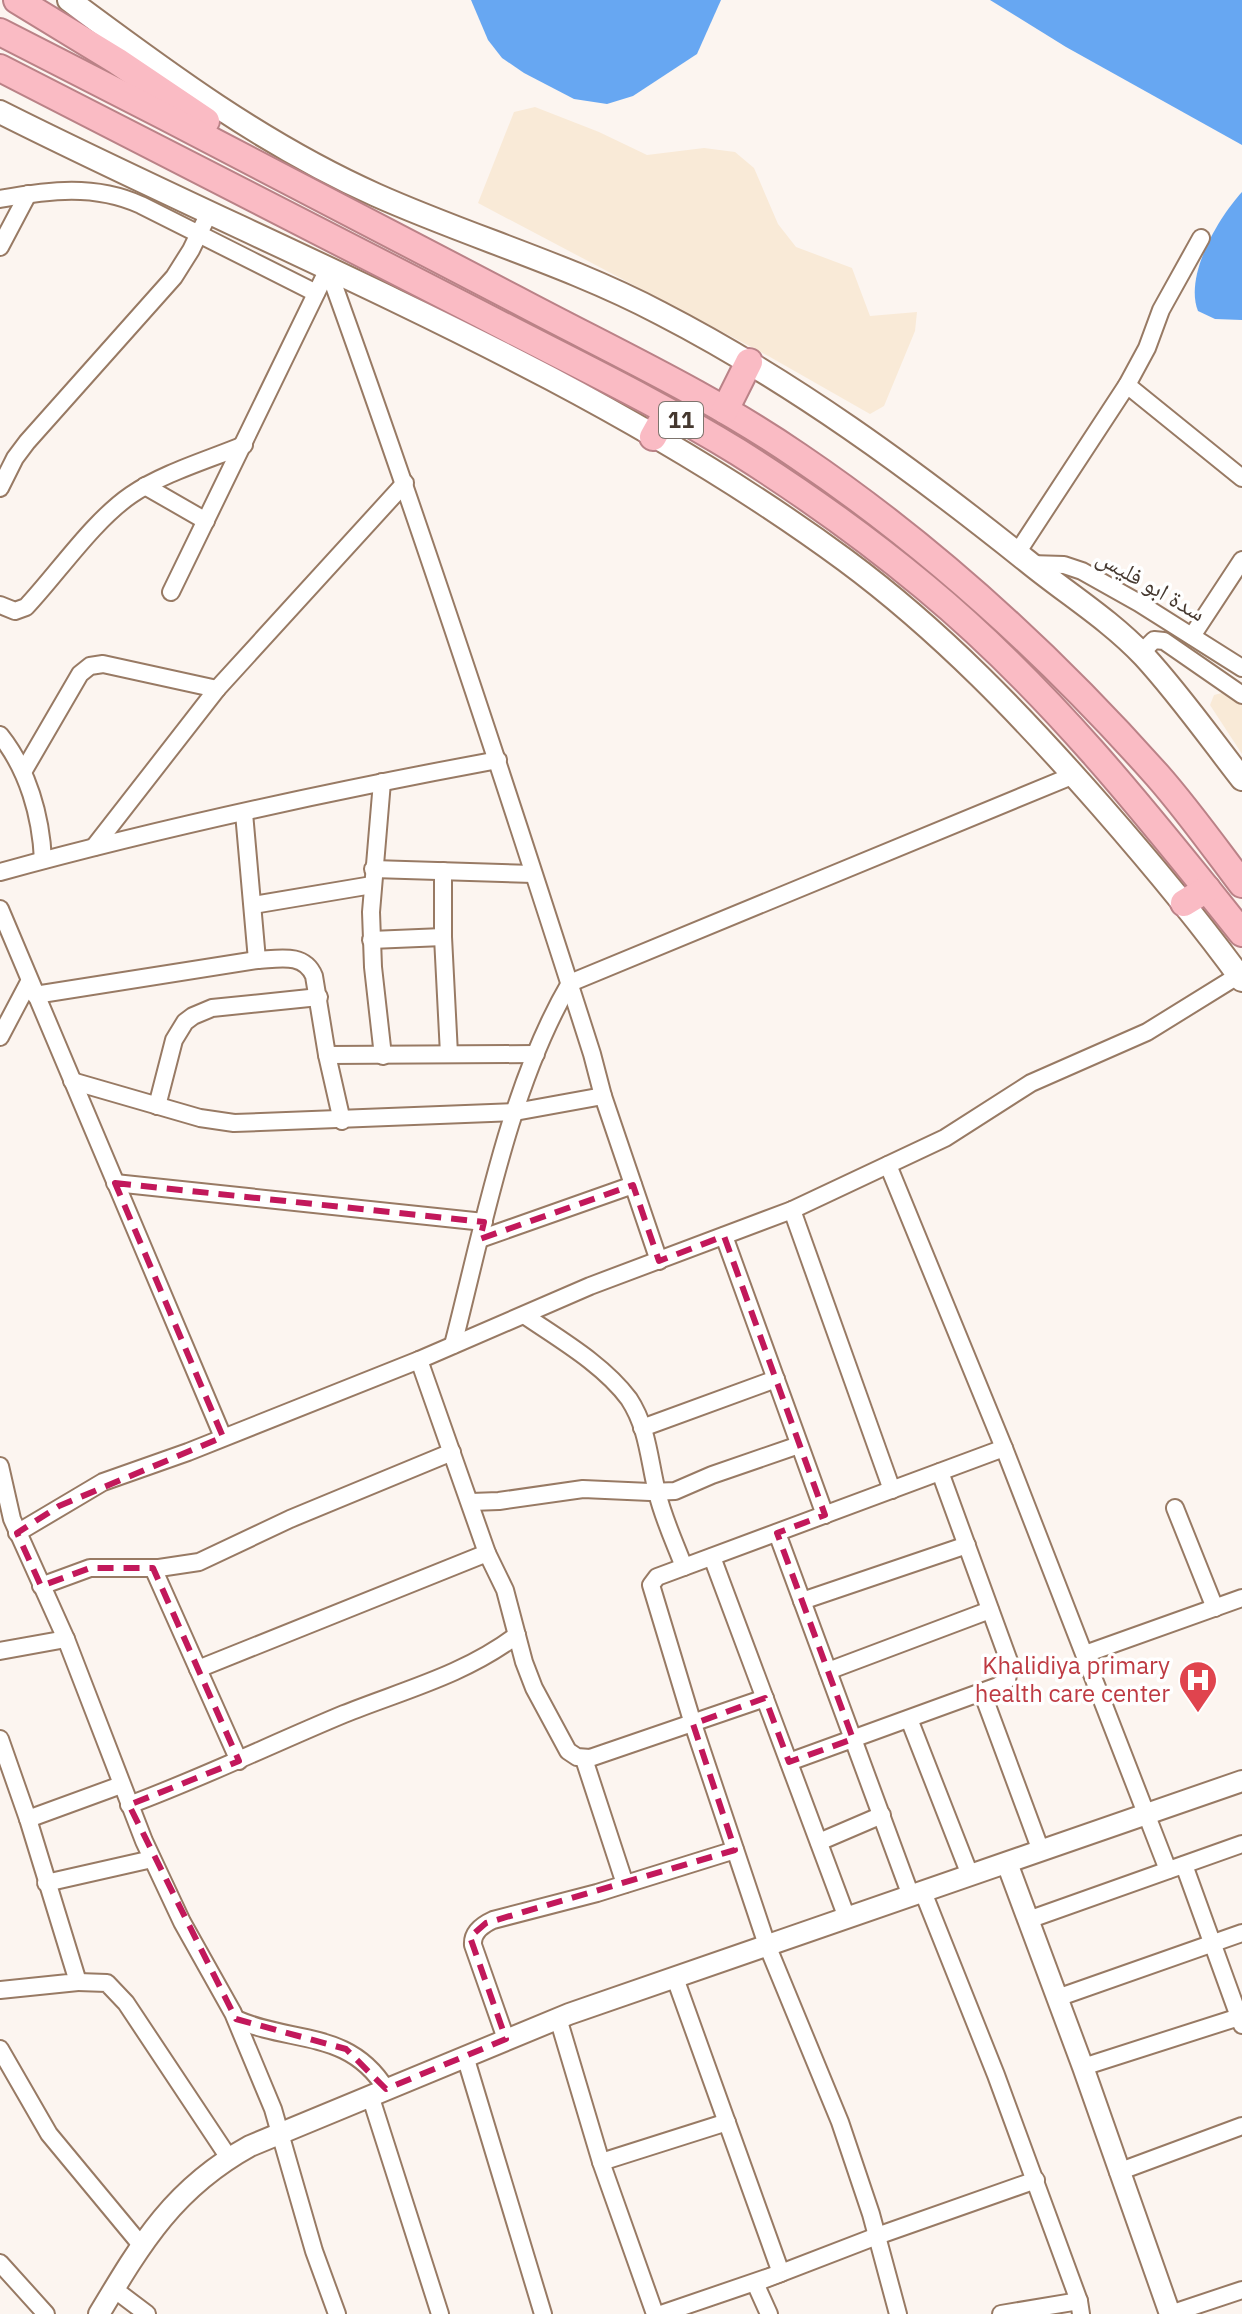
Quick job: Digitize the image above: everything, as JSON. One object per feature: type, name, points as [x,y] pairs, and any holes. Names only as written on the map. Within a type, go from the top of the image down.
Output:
[{"type":"highway","points":[[17,0],[141,77],[304,187],[289,214]]},
{"type":"highway","name":"11","points":[[0,32],[304,187],[725,410],[797,455],[937,560],[1066,676],[1160,778],[1242,884]]},
{"type":"highway","name":"11","points":[[0,68],[289,214],[667,412],[736,451],[802,494],[928,590],[987,642],[1054,709],[1166,837],[1242,933]]},
{"type":"highway","points":[[725,410],[749,362]]},
{"type":"highway","points":[[653,437],[667,412]]},
{"type":"highway","points":[[1184,903],[1207,889]]},
{"type":"main road","points":[[69,0],[228,115],[324,170],[424,216],[591,279],[663,314],[749,362],[902,465],[1106,621],[1144,656],[1242,779]]},
{"type":"main road","points":[[0,112],[485,345],[653,437],[786,517],[873,582],[967,663],[1074,775],[1184,903],[1240,977]]},
{"type":"main road","points":[[0,129],[32,131],[55,140]]},
{"type":"street","points":[[0,199],[81,190],[112,194],[316,293]]},
{"type":"street","points":[[0,247],[28,194]]},
{"type":"street","points":[[0,488],[27,442],[174,277],[209,213]]},
{"type":"street","points":[[1024,559],[1127,385],[1147,348],[1161,310],[1201,238]]},
{"type":"street","points":[[171,592],[328,269]]},
{"type":"street","points":[[328,269],[405,483],[498,760],[603,1096],[659,1261]]},
{"type":"street","points":[[1127,385],[1242,478]]},
{"type":"street","points":[[0,605],[15,611],[26,607],[115,507],[145,486],[244,445]]},
{"type":"street","points":[[94,847],[217,689],[405,483]]},
{"type":"street","points":[[145,486],[206,521]]},
{"type":"street","name":"سدة ابو فليس","points":[[1024,559],[1082,571],[1242,668]]},
{"type":"street","points":[[1192,636],[1242,560]]},
{"type":"street","name":"سدة ابو فليس","points":[[1144,656],[1154,640],[1164,641],[1242,695]]},
{"type":"street","points":[[23,772],[76,679],[90,666],[103,664],[217,689]]},
{"type":"street","points":[[0,735],[7,755],[23,772],[39,825],[43,860]]},
{"type":"street","points":[[0,872],[244,813],[498,760]]},
{"type":"street","points":[[453,1345],[515,1112],[551,1018],[570,983],[1074,775]]},
{"type":"street","points":[[382,782],[371,940],[383,1056]]},
{"type":"street","points":[[244,813],[257,960]]},
{"type":"street","points":[[253,905],[373,877],[443,871],[533,874]]},
{"type":"street","points":[[443,871],[449,1054]]},
{"type":"street","points":[[0,909],[8,952],[32,988],[223,1437]]},
{"type":"street","points":[[371,940],[443,937]]},
{"type":"street","points":[[0,1037],[32,988],[292,958],[306,963],[313,971],[342,1121]]},
{"type":"street","points":[[17,1533],[103,1482],[128,1475],[419,1360],[590,1286],[792,1210],[952,1134],[1031,1083],[1147,1032],[1240,977]]},
{"type":"street","points":[[157,1106],[174,1040],[185,1022],[193,1016],[212,1008],[319,997]]},
{"type":"street","points":[[327,1055],[536,1054]]},
{"type":"street","points":[[72,1081],[200,1118],[234,1123],[515,1112],[603,1096]]},
{"type":"street","points":[[888,1165],[1004,1448],[1147,1815],[1212,1943],[1241,2019],[1083,2067]]},
{"type":"street","points":[[115,1183],[482,1230],[633,1185]]},
{"type":"street","points":[[792,1210],[892,1490]]},
{"type":"street","points":[[724,1236],[825,1515]]},
{"type":"street","points":[[524,1315],[617,1385],[630,1401],[650,1446],[657,1492],[684,1567]]},
{"type":"street","points":[[419,1360],[487,1553],[501,1580],[534,1688],[564,1747],[584,1759],[765,1698]]},
{"type":"street","points":[[642,1428],[776,1379]]},
{"type":"street","points":[[471,1502],[583,1489],[675,1491],[799,1445]]},
{"type":"street","points":[[898,2314],[877,2236],[840,2122],[767,1945],[651,1588],[652,1581],[657,1577],[1004,1448]]},
{"type":"street","points":[[41,1586],[90,1568],[153,1568],[199,1562],[290,1519],[452,1452]]},
{"type":"street","points":[[0,1466],[17,1533],[66,1639],[129,1805],[182,1922],[236,2019],[281,2132],[314,2251],[337,2314]]},
{"type":"street","points":[[789,1762],[982,1692],[1004,1683],[1010,1672],[940,1472]]},
{"type":"street","points":[[1175,1508],[1215,1608]]},
{"type":"street","points":[[777,1533],[882,1815],[1036,2180],[1080,2308],[1001,2314]]},
{"type":"street","points":[[802,1601],[967,1545]]},
{"type":"street","points":[[198,1669],[487,1553]]},
{"type":"street","points":[[712,1557],[847,1918]]},
{"type":"street","points":[[153,1568],[239,1761]]},
{"type":"street","points":[[1085,1654],[1242,1598]]},
{"type":"street","points":[[828,1671],[990,1610]]},
{"type":"street","points":[[129,1805],[239,1761],[348,1712],[444,1678],[477,1662],[517,1635]]},
{"type":"street","points":[[0,1651],[66,1639]]},
{"type":"street","points":[[982,1692],[1041,1851]]},
{"type":"street","points":[[909,1719],[970,1875]]},
{"type":"street","points":[[0,1739],[78,1982]]},
{"type":"street","points":[[584,1759],[625,1884]]},
{"type":"street","points":[[99,2314],[141,2245],[172,2204],[229,2158],[281,2132],[558,2018],[1242,1781]]},
{"type":"street","points":[[28,1819],[121,1785]]},
{"type":"street","points":[[819,1842],[882,1815]]},
{"type":"street","points":[[1028,1920],[1242,1844]]},
{"type":"street","points":[[506,2039],[473,1945],[476,1932],[493,1920],[735,1850]]},
{"type":"street","points":[[46,1883],[152,1859]]},
{"type":"street","points":[[1007,1863],[1170,2314],[1242,2290]]},
{"type":"street","points":[[1057,1998],[1242,1933]]},
{"type":"street","points":[[675,1978],[781,2273]]},
{"type":"street","points":[[0,1990],[78,1982],[107,1983],[126,2003],[229,2158]]},
{"type":"street","points":[[558,2018],[601,2162],[659,2314]]},
{"type":"street","points":[[236,2019],[279,2034],[321,2040],[346,2049],[367,2064],[378,2092],[440,2314]]},
{"type":"street","points":[[0,2049],[49,2134],[141,2245]]},
{"type":"street","points":[[465,2056],[543,2314]]},
{"type":"street","points":[[601,2162],[727,2122]]},
{"type":"street","points":[[1118,2172],[1242,2126]]},
{"type":"street","points":[[659,2314],[755,2283],[1036,2180]]},
{"type":"street","points":[[2,2270],[46,2314]]},
{"type":"street","points":[[659,2314],[781,2273]]},
{"type":"street","points":[[755,2283],[769,2314]]},
{"type":"street","points":[[114,2289],[147,2314]]},
{"type":"highlighted area","points":[[115,1183],[484,1222],[480,1239],[633,1185],[659,1261],[724,1236],[825,1515],[777,1533],[853,1739],[789,1762],[765,1698],[693,1724],[735,1850],[486,1923],[470,1937],[506,2039],[386,2089],[346,2049],[236,2019],[129,1805],[239,1761],[153,1568],[90,1568],[41,1586],[17,1533],[59,1506],[223,1437]]},
{"type":"shaded area","points":[[535,107],[647,155],[704,148],[735,152],[754,168],[778,224],[796,247],[852,268],[870,316],[917,312],[915,331],[884,406],[870,414],[770,357],[478,203],[514,112]]},
{"type":"shaded area","points":[[1242,688],[1242,754],[1210,705],[1214,695]]},
{"type":"water","points":[[471,0],[721,0],[697,54],[633,96],[607,104],[574,99],[502,58],[488,40]]},
{"type":"water","points":[[990,0],[1242,0],[1242,145],[1066,47]]},
{"type":"water","points":[[1242,192],[1242,320],[1215,319],[1198,311],[1195,297],[1199,265],[1214,232]]},
{"type":"place","name":"Khalidiya primary health care center","points":[[1198,1714]]}]
